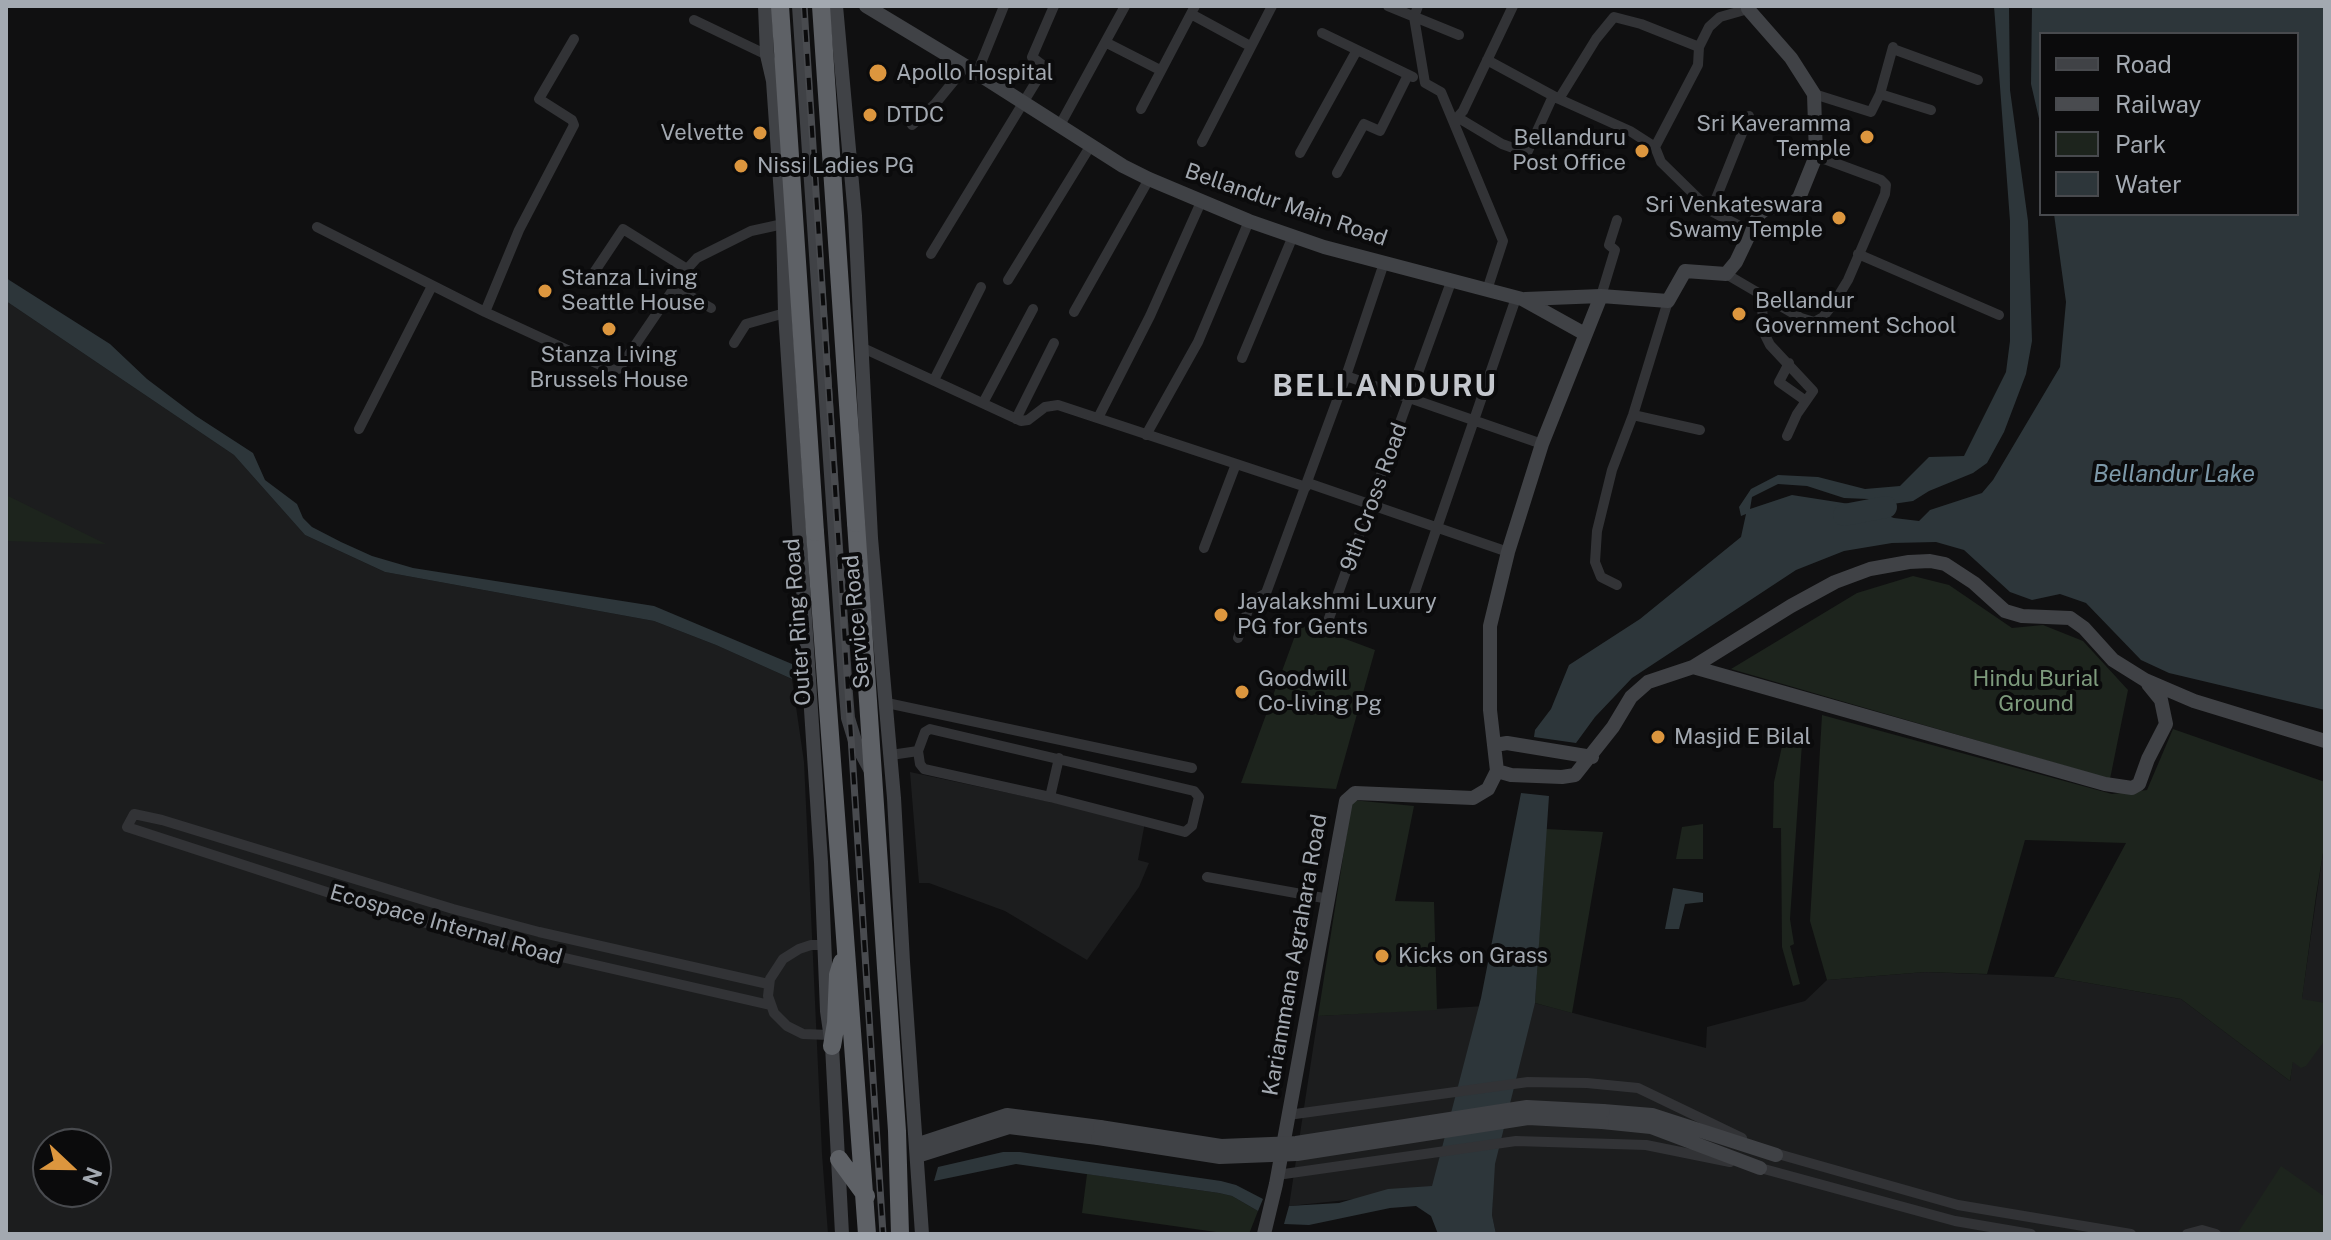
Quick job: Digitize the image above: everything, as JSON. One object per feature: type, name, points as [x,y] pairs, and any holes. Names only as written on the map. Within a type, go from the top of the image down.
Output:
[{"type":"highway","name":"Outer Ring Road","points":[[780,6],[867,1234]]},
{"type":"highway","points":[[821,6],[873,775],[897,1007],[897,1234]]},
{"type":"highway","points":[[821,862],[840,859]]},
{"type":"highway","points":[[830,1040],[836,1023],[838,975],[847,945]]},
{"type":"highway","points":[[839,1159],[866,1196]]},
{"type":"street","points":[[765,6],[783,224],[785,313],[842,1234]]},
{"type":"street","points":[[799,6],[848,718],[855,741],[873,775]]},
{"type":"street","name":"Service Road","points":[[836,6],[863,348],[871,538],[891,755],[897,1007],[917,1150],[922,1234]]},
{"type":"street","name":"Bellandur Main Road","points":[[866,6],[1149,179],[1293,236],[1451,282],[1519,298],[1585,334]]},
{"type":"street","points":[[912,125],[971,70],[1004,6]]},
{"type":"street","points":[[931,254],[1045,67],[1032,57],[1054,6]]},
{"type":"street","points":[[1060,125],[1125,6]]},
{"type":"street","points":[[1202,142],[1272,6]]},
{"type":"street","points":[[1388,6],[1459,35]]},
{"type":"street","points":[[1418,6],[1414,17],[1425,83]]},
{"type":"street","points":[[1455,119],[1513,6]]},
{"type":"street","points":[[1655,147],[1698,65],[1699,47],[1709,27],[1720,17],[1748,8],[1791,58],[1814,94],[1816,156],[1799,198],[1791,205],[1767,208],[1759,214],[1736,262],[1726,274]]},
{"type":"street","points":[[1141,109],[1193,10],[1250,46]]},
{"type":"street","points":[[1455,119],[1502,144],[1527,153],[1556,98],[1614,17],[1699,47]]},
{"type":"street","points":[[694,20],[767,55],[786,59],[845,91]]},
{"type":"street","points":[[1322,33],[1441,92],[1455,119],[1503,241],[1487,290]]},
{"type":"street","points":[[485,312],[519,230],[574,125],[572,120],[539,99],[574,39]]},
{"type":"street","points":[[1107,43],[1160,70]]},
{"type":"street","points":[[1814,94],[1871,112],[1880,94],[1893,48],[1978,80]]},
{"type":"street","points":[[1300,153],[1357,50]]},
{"type":"street","points":[[1487,60],[1655,147],[1661,162],[1711,211],[1751,232]]},
{"type":"street","points":[[1337,173],[1364,124],[1380,131],[1408,75]]},
{"type":"street","points":[[1880,94],[1931,110]]},
{"type":"street","points":[[1711,211],[1749,116]]},
{"type":"street","points":[[1008,280],[1091,145]]},
{"type":"street","points":[[1617,585],[1601,577],[1595,562],[1597,531],[1612,470],[1633,415],[1668,301],[1685,271],[1726,274],[1801,318],[1814,322],[1823,317],[1848,280],[1885,194],[1886,185],[1881,180],[1816,156]]},
{"type":"street","points":[[1074,312],[1149,179]]},
{"type":"street","points":[[1098,418],[1150,316],[1201,202]]},
{"type":"street","points":[[1617,220],[1609,245],[1615,250],[1601,296],[1542,444],[1508,552],[1490,626],[1490,710],[1501,744],[1504,773],[1575,775],[1592,757],[1631,697],[1648,682],[1693,667],[1835,582],[1870,569],[1930,561],[1945,564],[2005,611],[2022,616],[2070,618],[2084,628],[2113,660],[2145,680],[2194,701],[2325,741]]},
{"type":"street","points":[[1146,435],[1198,342],[1249,221]]},
{"type":"street","points":[[317,227],[485,312],[611,370],[618,369],[623,363],[697,258],[751,231],[783,224]]},
{"type":"street","points":[[595,271],[623,229],[687,269]]},
{"type":"street","points":[[1242,358],[1293,236]]},
{"type":"street","points":[[1858,254],[1999,315]]},
{"type":"street","points":[[1238,638],[1251,602],[1266,593],[1384,263]]},
{"type":"street","name":"9th Cross Road","points":[[1328,621],[1451,282]]},
{"type":"street","points":[[359,429],[432,286]]},
{"type":"street","points":[[934,380],[981,287]]},
{"type":"street","points":[[676,288],[711,308]]},
{"type":"street","points":[[1761,295],[1764,333],[1770,345],[1813,391],[1787,436]]},
{"type":"street","points":[[1410,606],[1519,298],[1601,296],[1668,301]]},
{"type":"street","points":[[983,403],[1033,309]]},
{"type":"street","points":[[734,343],[746,324],[785,313]]},
{"type":"street","points":[[1016,419],[1054,343]]},
{"type":"street","points":[[863,348],[1016,419],[1028,420],[1045,407],[1058,405],[1508,552]]},
{"type":"street","points":[[1789,363],[1779,382],[1806,401]]},
{"type":"street","points":[[1346,376],[1542,444]]},
{"type":"street","points":[[1633,415],[1700,430]]},
{"type":"street","points":[[1204,548],[1236,464]]},
{"type":"street","points":[[1693,667],[2105,784],[2132,788],[2139,784],[2166,724],[2161,700],[2145,680]]},
{"type":"street","points":[[887,703],[1192,768]]},
{"type":"street","points":[[930,729],[1059,758],[1194,791],[1199,797],[1192,826],[1185,832],[924,769],[918,751],[925,732],[930,729]]},
{"type":"street","points":[[1501,744],[1592,757]]},
{"type":"street","points":[[891,755],[918,751]]},
{"type":"street","points":[[1050,797],[1059,758]]},
{"type":"street","name":"Kariammana Agrahara Road","points":[[1265,1229],[1346,801],[1355,793],[1473,798],[1488,789],[1504,773]]},
{"type":"street","name":"Ecospace Internal Road","points":[[768,984],[453,909],[162,820],[134,814],[127,827],[448,929],[564,959],[770,1005]]},
{"type":"street","points":[[156,835],[162,820]]},
{"type":"street","points":[[197,849],[203,831]]},
{"type":"street","points":[[310,887],[317,867]]},
{"type":"street","points":[[1207,877],[1329,899]]},
{"type":"street","points":[[448,929],[453,909]]},
{"type":"street","points":[[825,945],[808,946],[783,959],[768,984],[770,1005],[787,1026],[830,1040]]},
{"type":"street","points":[[1288,1115],[1528,1082],[1587,1083],[1638,1088],[1776,1155]]},
{"type":"street","points":[[917,1150],[1009,1127],[1099,1133],[1220,1157],[1297,1154],[1528,1118],[1652,1115],[1776,1155],[1958,1205],[2131,1234]]},
{"type":"street","points":[[1602,1116],[1651,1127],[1760,1168]]},
{"type":"street","points":[[1276,1182],[1428,1153],[1516,1141],[1646,1145],[1760,1168],[1955,1221],[2031,1234]]},
{"type":"street","points":[[2187,1234],[2202,1230],[2216,1234]]},
{"type":"shaded area","points":[[6,301],[234,455],[305,535],[385,572],[654,621],[792,679],[804,762],[828,1234],[6,1234]]},
{"type":"shaded area","points":[[910,772],[1145,822],[1138,860],[1149,863],[1139,887],[1087,960],[1005,911],[929,883],[919,883]]},
{"type":"shaded area","points":[[2323,852],[2325,1234],[1496,1234],[1492,1215],[1493,1192],[1289,1206],[1318,1016],[1535,1003],[1706,1048],[1707,1027],[1805,1001],[1827,980],[1925,972],[2054,977],[2181,999],[2290,1081]]},
{"type":"green space","points":[[6,495],[106,544],[6,541]]},
{"type":"green space","name":"Hindu Burial Ground","points":[[1913,576],[1949,585],[2012,628],[2043,625],[2083,641],[2128,690],[2110,779],[1731,669],[1857,593]]},
{"type":"green space","points":[[1300,622],[1375,650],[1336,789],[1241,783]]},
{"type":"green space","points":[[1822,715],[2112,794],[2147,790],[2173,729],[2325,782],[2325,853],[2302,999],[2325,1003],[2325,1040],[2306,1066],[2301,1068],[2293,1062],[2290,1081],[2181,999],[2054,977],[2126,843],[2025,840],[1987,974],[1925,972],[1827,980],[1810,921]]},
{"type":"green space","points":[[1783,742],[1802,743],[1790,919],[1794,944],[1790,946],[1800,984],[1793,986],[1782,947],[1781,828],[1773,828],[1774,782]]},
{"type":"green space","name":"Kicks on Grass","points":[[1352,800],[1414,806],[1395,901],[1434,902],[1437,1010],[1318,1016]]},
{"type":"green space","points":[[1703,824],[1703,859],[1676,859],[1682,827]]},
{"type":"green space","points":[[1546,829],[1603,832],[1572,1013],[1535,1003]]},
{"type":"green space","points":[[2281,1166],[2325,1197],[2325,1234],[2237,1234]]},
{"type":"green space","points":[[1087,1174],[1219,1193],[1232,1196],[1258,1211],[1249,1234],[1082,1213]]},
{"type":"water","name":"Bellandur Lake","points":[[1994,6],[2009,6],[2010,90],[2028,221],[2032,341],[2026,374],[2004,432],[1987,463],[1973,473],[1913,501],[1879,506],[1868,499],[1844,498],[1807,486],[1778,484],[1752,497],[1750,509],[1792,495],[1856,505],[1894,518],[1919,521],[1930,510],[1982,493],[1993,480],[2060,367],[2066,302],[2054,216],[2299,216],[2299,32],[2039,32],[2039,118],[2031,84],[2032,6],[2325,6],[2325,710],[2169,673],[2141,660],[2086,603],[2060,594],[2032,600],[2010,592],[1964,550],[1936,542],[1892,543],[1844,551],[1796,570],[1632,678],[1595,717],[1576,743],[1534,737],[1535,730],[1551,709],[1569,665],[1640,619],[1741,537],[1746,514],[1741,516],[1739,507],[1751,489],[1778,475],[1818,477],[1865,489],[1900,486],[1929,457],[1964,456],[2006,372],[2010,341],[2010,221]]},
{"type":"water","points":[[6,278],[110,344],[147,379],[253,453],[265,480],[297,504],[303,518],[312,527],[341,542],[372,556],[413,568],[654,606],[792,664],[792,679],[654,621],[385,572],[305,535],[234,455],[6,301]]},
{"type":"water","points":[[1521,793],[1549,796],[1535,1003],[1495,1164],[1492,1215],[1496,1234],[1438,1234],[1431,1216],[1416,1206],[1390,1208],[1309,1225],[1284,1224],[1289,1206],[1339,1203],[1388,1189],[1432,1186],[1481,998]]},
{"type":"water","points":[[1673,888],[1703,893],[1703,902],[1685,904],[1679,929],[1665,929]]},
{"type":"water","points":[[1003,1152],[1221,1181],[1263,1199],[1258,1211],[1232,1196],[1219,1193],[1016,1164],[934,1181],[938,1167]]},
{"type":"waterway","points":[[1844,515],[1886,507]]},
{"type":"railway","points":[[804,6],[883,1234]]},
{"type":"place","name":"Apollo Hospital","points":[[878,73]]},
{"type":"place","name":"DTDC","points":[[870,115]]},
{"type":"place","name":"Velvette","points":[[760,133]]},
{"type":"place","name":"Sri Kaveramma Temple","points":[[1867,137]]},
{"type":"place","name":"Bellanduru Post Office","points":[[1642,151]]},
{"type":"place","name":"Nissi Ladies PG","points":[[741,166]]},
{"type":"place","name":"Sri Venkateswara Swamy Temple","points":[[1839,218]]},
{"type":"place","name":"Stanza Living Seattle House","points":[[545,291]]},
{"type":"place","name":"Bellandur Government School","points":[[1739,314]]},
{"type":"place","name":"Stanza Living Brussels House","points":[[609,329]]},
{"type":"place","name":"Jayalakshmi Luxury PG for Gents","points":[[1221,615]]},
{"type":"place","name":"Goodwill Co-living Pg","points":[[1242,692]]},
{"type":"place","name":"Masjid E Bilal","points":[[1658,737]]},
{"type":"place","name":"Kicks on Grass","points":[[1382,956]]},
{"type":"district","name":"BELLANDURU","points":[[1385,387]]}]
